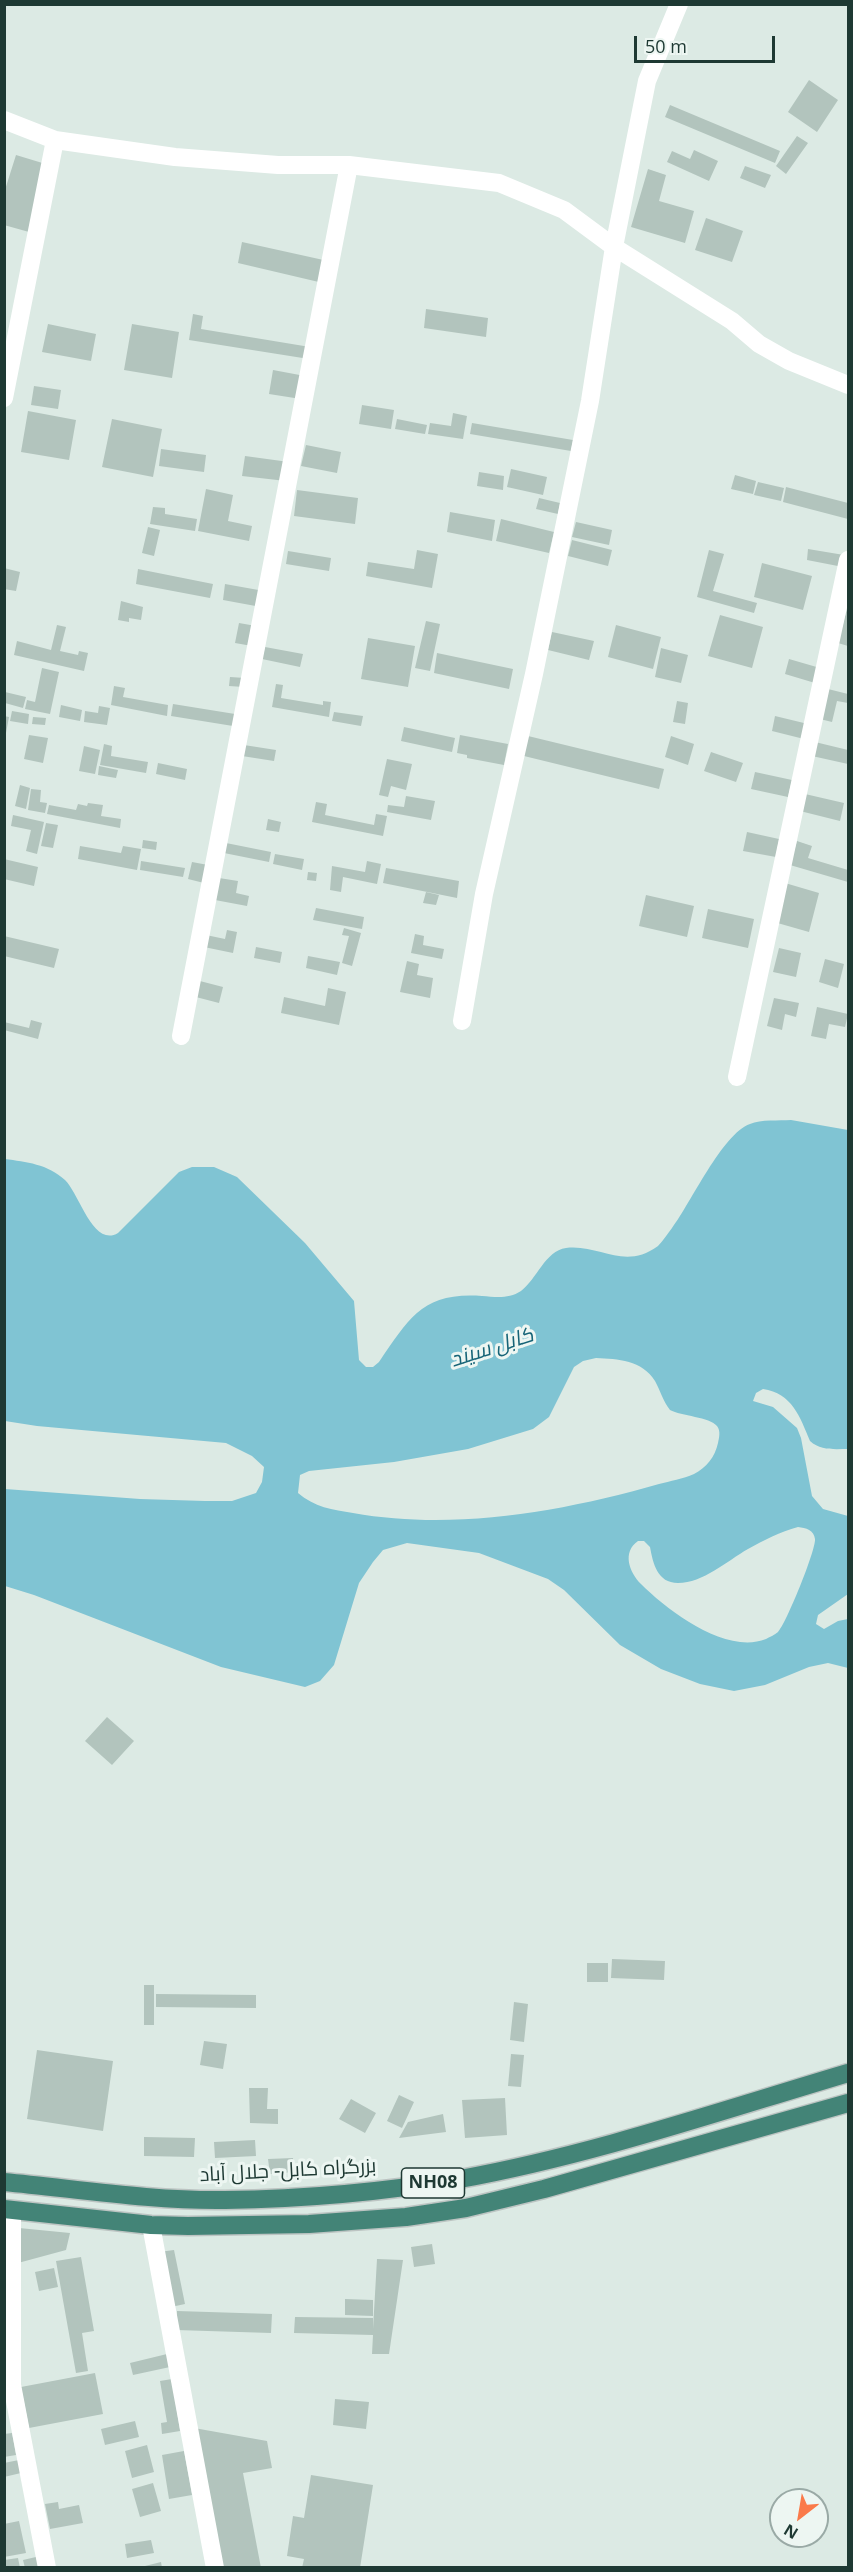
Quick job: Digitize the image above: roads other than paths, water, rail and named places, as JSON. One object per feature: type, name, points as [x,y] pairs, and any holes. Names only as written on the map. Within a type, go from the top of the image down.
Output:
[{"type":"highway","name":"بزرگراه کابل- جلال آباد","points":[[4,2182],[178,2199],[225,2200],[338,2194],[460,2179],[624,2139],[849,2073]]},
{"type":"highway","name":"NH08","points":[[8,2209],[151,2225],[309,2224],[406,2217],[466,2208],[544,2190],[849,2103]]},
{"type":"highway","points":[[460,2179],[466,2208]]},
{"type":"street","points":[[462,1020],[484,894],[534,674],[590,401],[614,247],[648,81],[679,4]]},
{"type":"street","points":[[4,120],[55,140],[175,157],[278,165],[349,165],[499,183],[564,210],[614,247],[732,321],[759,344],[789,361],[849,385]]},
{"type":"street","points":[[4,398],[55,140]]},
{"type":"street","points":[[181,1036],[349,165]]},
{"type":"street","points":[[737,1077],[849,560]]},
{"type":"street","points":[[8,2209],[8,2386],[47,2568]]},
{"type":"street","points":[[151,2225],[215,2568]]},
{"type":"water","name":"کابل سيند","points":[[791,1120],[848,1130],[848,1449],[823,1448],[810,1441],[794,1408],[781,1395],[763,1389],[756,1393],[753,1401],[773,1407],[797,1428],[812,1496],[823,1509],[848,1516],[848,1594],[818,1615],[816,1624],[824,1629],[838,1621],[848,1619],[848,1668],[828,1663],[809,1667],[765,1685],[734,1691],[700,1684],[661,1669],[620,1645],[564,1590],[548,1579],[479,1553],[407,1543],[383,1550],[373,1562],[359,1583],[334,1665],[320,1681],[305,1687],[221,1667],[5,1586],[5,1489],[140,1499],[232,1501],[256,1493],[262,1482],[264,1467],[252,1456],[226,1443],[37,1426],[5,1421],[5,1159],[51,1170],[65,1180],[94,1226],[101,1233],[109,1236],[118,1233],[179,1172],[192,1167],[214,1167],[237,1177],[305,1243],[354,1301],[359,1360],[366,1367],[373,1367],[410,1320],[432,1303],[445,1298],[462,1296],[502,1297],[516,1294],[527,1286],[552,1254],[566,1248],[578,1248],[623,1257],[646,1253],[658,1246],[680,1217],[718,1155],[739,1130],[754,1122]],"holes":[[[596,1358],[621,1360],[636,1365],[650,1374],[670,1410],[708,1421],[717,1426],[719,1430],[717,1448],[706,1465],[698,1472],[685,1477],[584,1503],[507,1516],[468,1519],[429,1520],[353,1513],[317,1505],[298,1493],[300,1475],[309,1471],[394,1462],[468,1449],[533,1429],[549,1417],[574,1367],[583,1361]],[[798,1527],[807,1529],[814,1536],[811,1557],[782,1626],[778,1632],[766,1639],[750,1642],[733,1641],[699,1628],[652,1595],[633,1574],[629,1562],[633,1546],[638,1541],[644,1541],[650,1547],[657,1571],[665,1580],[678,1583],[687,1582],[706,1575],[766,1539]]]}]
